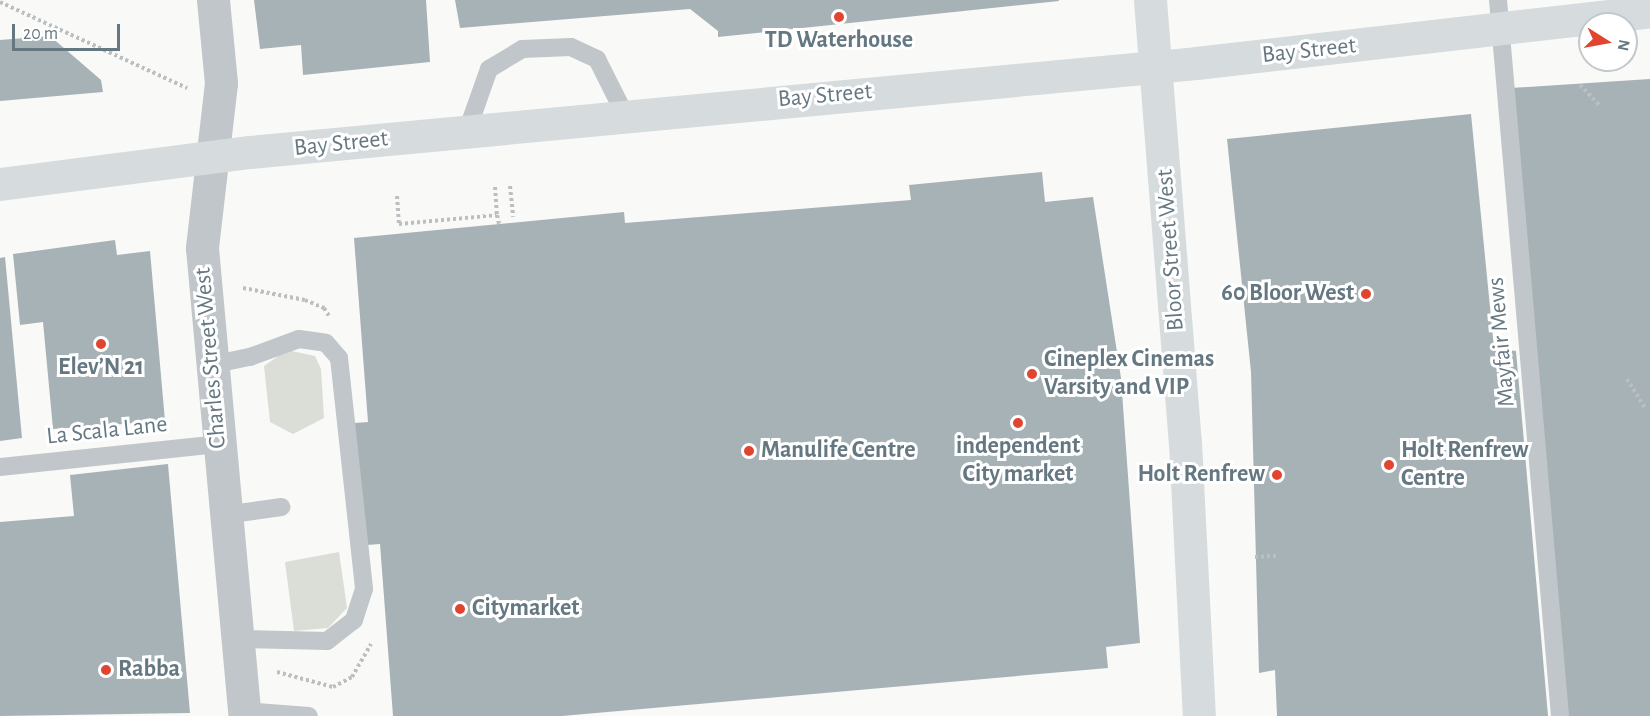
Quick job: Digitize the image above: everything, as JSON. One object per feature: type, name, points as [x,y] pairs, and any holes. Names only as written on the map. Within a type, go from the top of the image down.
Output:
[{"type":"main road","name":"Bloor Street West","points":[[1150,0],[1185,442],[1199,716]]},
{"type":"main road","name":"Bay Street","points":[[0,184],[212,156],[625,114],[1156,66],[1498,14],[1650,11]]},
{"type":"street","name":"Charles Street West","points":[[213,0],[221,83],[202,248],[218,444],[245,714]]},
{"type":"lane","name":"Mayfair Mews","points":[[1498,14],[1560,716]]},
{"type":"lane","points":[[467,131],[489,69],[522,49],[571,47],[597,59],[625,114]]},
{"type":"lane","points":[[211,365],[250,357],[299,339],[326,343],[339,358],[364,589],[354,620],[327,642],[237,639]]},
{"type":"lane","name":"La Scala Lane","points":[[0,467],[218,444]]},
{"type":"lane","points":[[225,515],[281,507]]},
{"type":"lane","points":[[245,714],[309,716]]},
{"type":"path","points":[[0,2],[188,89]]},
{"type":"path","points":[[1580,85],[1599,105]]},
{"type":"path","points":[[510,186],[513,217]]},
{"type":"path","points":[[495,187],[499,224]]},
{"type":"path","points":[[397,196],[399,224],[404,225],[497,215]]},
{"type":"path","points":[[1627,379],[1646,410]]},
{"type":"path","points":[[1255,557],[1276,556]]},
{"type":"shaded area","points":[[287,350],[315,356],[321,369],[324,418],[293,434],[270,422],[264,366]]},
{"type":"shaded area","points":[[339,552],[347,608],[328,628],[294,631],[285,562]]},
{"type":"building","points":[[254,0],[426,0],[430,62],[303,75],[301,45],[260,49]]},
{"type":"building","points":[[455,0],[1059,1],[718,37],[718,31],[690,9],[460,28]]},
{"type":"building","points":[[50,36],[101,80],[103,92],[0,101],[0,40]]},
{"type":"building","points":[[1650,79],[1650,716],[1564,716],[1511,88]]},
{"type":"building","name":"Holt Renfrew Centre","points":[[1471,114],[1494,348],[1516,351],[1548,716],[1277,716],[1275,670],[1259,673],[1251,372],[1227,139]]},
{"type":"building","name":"Manulife Centre","points":[[1042,172],[1045,202],[1093,197],[1121,378],[1140,643],[1106,647],[1108,668],[562,716],[393,716],[380,544],[353,546],[341,424],[368,422],[354,238],[624,212],[625,223],[911,200],[909,185]]},
{"type":"building","name":"Elev’N 21","points":[[115,240],[117,255],[150,251],[165,421],[53,429],[43,322],[20,325],[13,254]]},
{"type":"building","points":[[5,257],[22,438],[0,441],[0,258]]},
{"type":"building","points":[[168,464],[190,713],[0,716],[0,522],[74,516],[70,475]]},
{"type":"place","name":"TD Waterhouse","points":[[839,17]]},
{"type":"place","name":"60 Bloor West","points":[[1366,294]]},
{"type":"place","name":"Elev’N 21","points":[[101,344]]},
{"type":"place","name":"Cineplex Cinemas Varsity and VIP","points":[[1032,374]]},
{"type":"place","name":"independent City market","points":[[1018,423]]},
{"type":"place","name":"Manulife Centre","points":[[749,451]]},
{"type":"place","name":"Holt Renfrew Centre","points":[[1389,465]]},
{"type":"place","name":"Holt Renfrew","points":[[1277,475]]},
{"type":"place","name":"Citymarket","points":[[460,609]]},
{"type":"place","name":"Rabba","points":[[106,670]]}]
